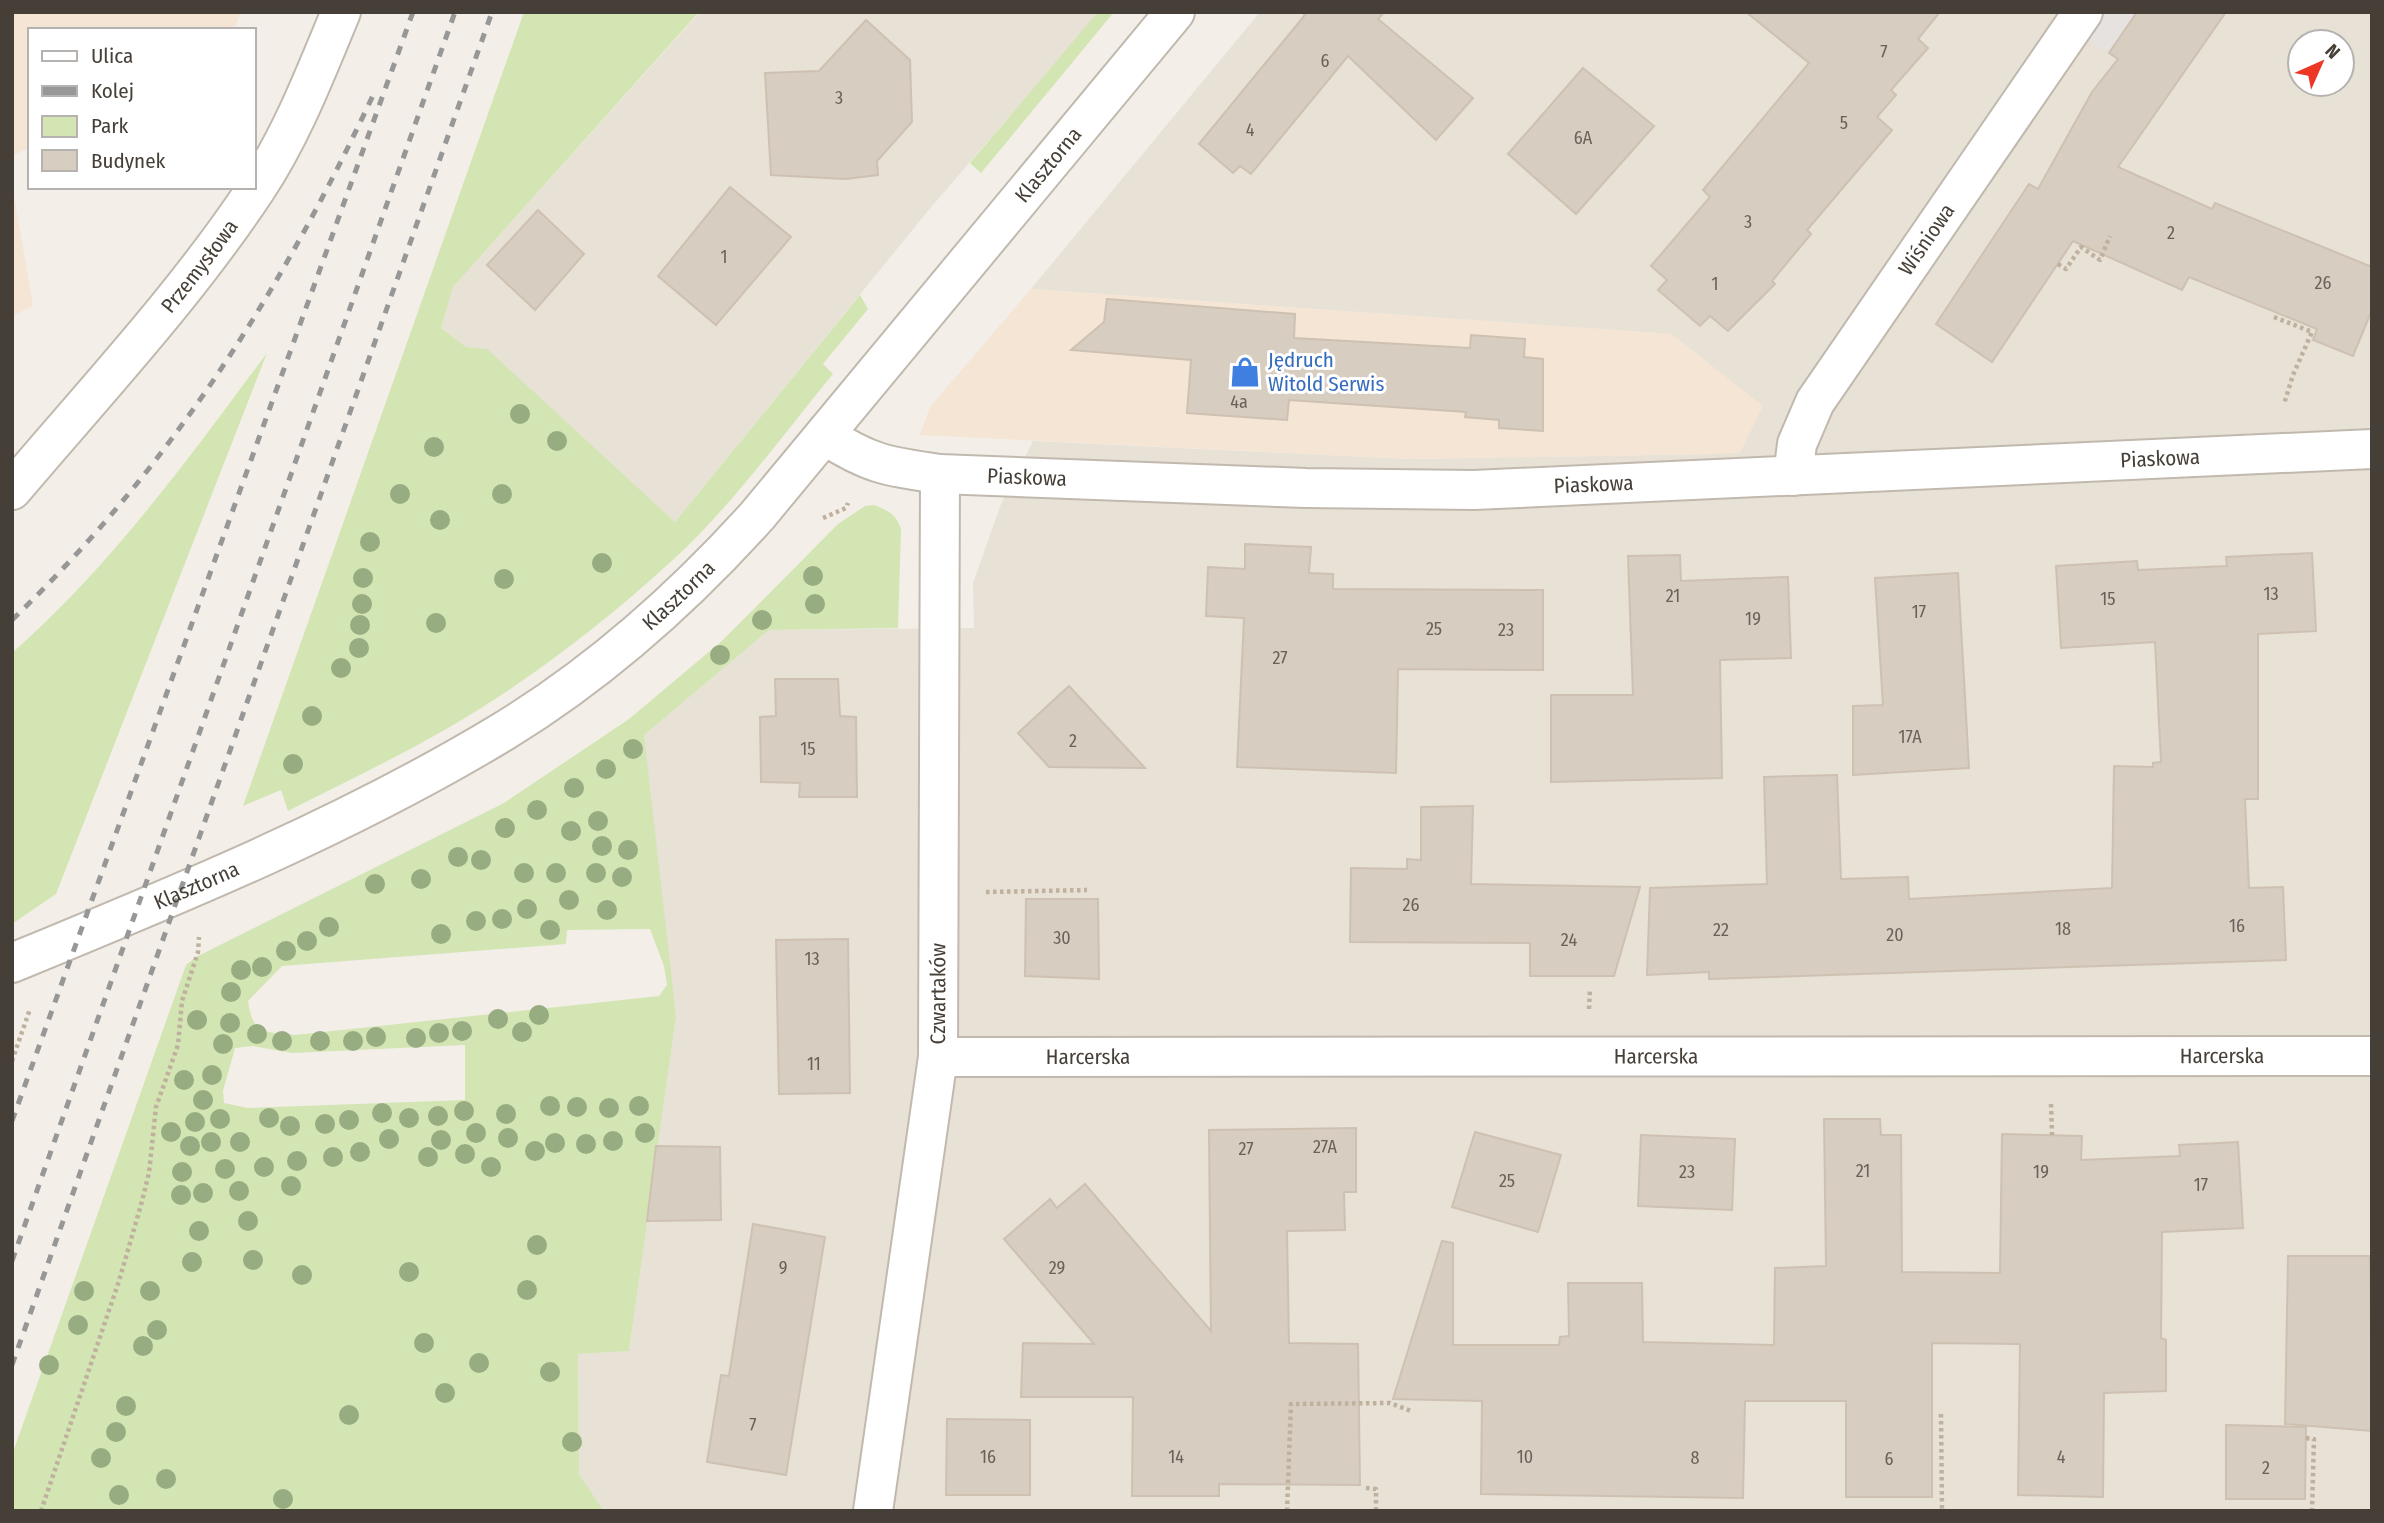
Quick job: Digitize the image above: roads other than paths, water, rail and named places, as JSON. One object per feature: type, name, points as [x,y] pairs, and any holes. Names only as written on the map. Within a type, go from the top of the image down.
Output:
[{"type":"street","name":"Przemysłowa","points":[[12,490],[184,286],[257,188],[294,121],[341,12]]},
{"type":"street","name":"Klasztorna","points":[[12,963],[248,864],[349,814],[506,730],[650,624],[705,573],[825,435],[1175,12]]},
{"type":"street","name":"Wiśniowa","points":[[1793,476],[1797,444],[1815,402],[2082,12]]},
{"type":"street","name":"Piaskowa","points":[[825,435],[851,452],[882,466],[940,474],[1294,488],[1474,489],[2372,449]]},
{"type":"street","name":"Czwartaków","points":[[873,1511],[938,1057],[940,474]]},
{"type":"street","name":"Harcerska","points":[[938,1057],[2372,1056]]},
{"type":"railway","points":[[12,1121],[413,12]]},
{"type":"railway","points":[[12,1261],[455,12]]},
{"type":"railway","points":[[12,1365],[492,12]]},
{"type":"railway","points":[[12,620],[70,561],[124,500],[219,372],[302,235],[376,89]]},
{"type":"place","name":"Jędruch Witold Serwis","points":[[1245,372]]}]
